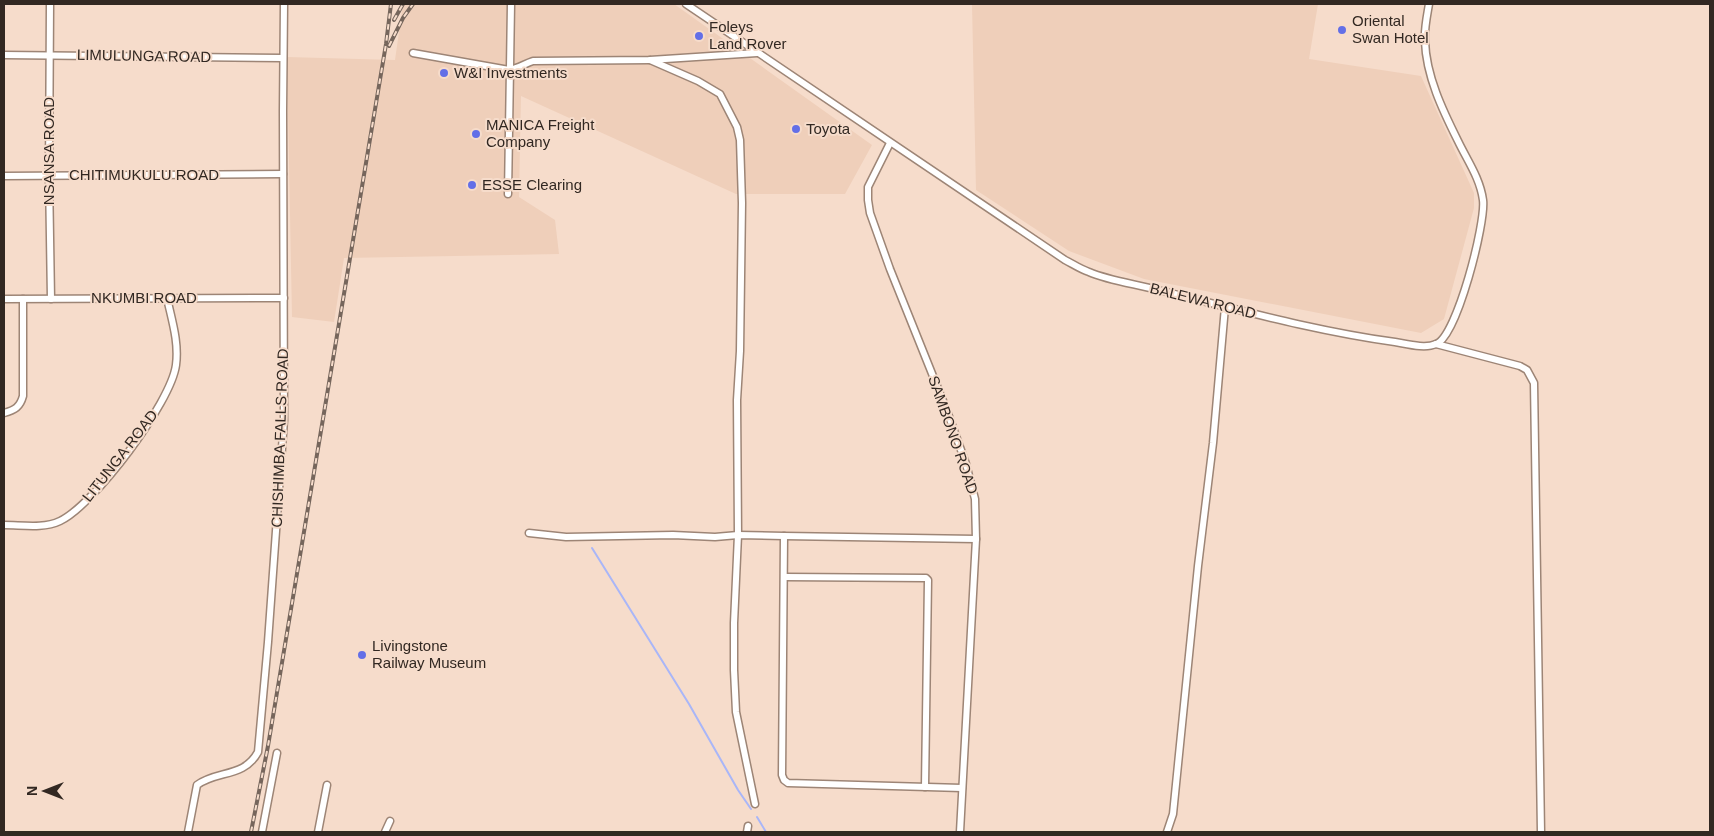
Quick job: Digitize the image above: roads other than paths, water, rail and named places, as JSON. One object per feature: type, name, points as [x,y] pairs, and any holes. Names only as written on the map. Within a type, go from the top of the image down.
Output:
[{"type":"street","name":"NSANSA ROAD","points":[[50,4],[50,299]]},
{"type":"street","name":"CHISHIMBA FALLS ROAD","points":[[188,832],[197,785],[203,781],[245,767],[253,761],[258,752],[284,420],[284,4]]},
{"type":"street","points":[[508,194],[511,4]]},
{"type":"street","name":"BALEWA ROAD","points":[[686,4],[890,143],[1073,264],[1090,272],[1226,307],[1373,339],[1416,345],[1436,344],[1520,366],[1527,370],[1534,383],[1541,832]]},
{"type":"street","points":[[1429,4],[1424,40],[1426,59],[1432,81],[1457,140],[1479,180],[1484,201],[1471,268],[1457,314],[1444,339],[1436,344]]},
{"type":"street","points":[[413,53],[509,70],[521,68],[533,61],[650,60],[757,53]]},
{"type":"street","name":"LIMULUNGA ROAD","points":[[4,55],[283,58]]},
{"type":"street","points":[[650,60],[698,81],[720,94],[737,128],[740,140],[742,204],[740,350],[737,400],[738,535],[734,623],[735,698],[736,712],[755,804]]},
{"type":"street","name":"SAMBONO ROAD","points":[[890,143],[868,187],[870,213],[890,269],[947,411],[966,464],[975,499],[976,539],[960,832]]},
{"type":"street","name":"CHITIMUKULU ROAD","points":[[4,176],[283,174]]},
{"type":"street","name":"LITUNGA ROAD","points":[[4,525],[47,525],[70,515],[95,493],[137,440],[158,410],[172,381],[176,367],[177,344],[167,298]]},
{"type":"street","name":"NKUMBI ROAD","points":[[4,299],[284,298]]},
{"type":"street","points":[[4,413],[20,405],[24,396],[22,299]]},
{"type":"street","points":[[1167,832],[1173,814],[1226,307]]},
{"type":"street","points":[[528,533],[566,537],[673,535],[715,537],[738,535],[976,539]]},
{"type":"street","points":[[784,536],[785,577],[782,693],[782,775],[784,780],[788,783],[962,788]]},
{"type":"street","points":[[785,577],[926,578],[928,580],[925,787]]},
{"type":"street","points":[[262,832],[277,753]]},
{"type":"street","points":[[318,832],[327,785]]},
{"type":"street","points":[[385,832],[390,821]]},
{"type":"waterway","points":[[592,548],[689,704],[738,790],[751,809]]},
{"type":"waterway","points":[[757,817],[766,832]]},
{"type":"railway","points":[[251,832],[268,746],[386,44],[391,4]]},
{"type":"railway","points":[[394,20],[403,4]]},
{"type":"railway","points":[[389,46],[403,18],[413,4]]},
{"type":"place","name":"Oriental Swan Hotel","points":[[1342,30]]},
{"type":"place","name":"Foleys Land Rover","points":[[699,36]]},
{"type":"place","name":"W&I Investments","points":[[444,73]]},
{"type":"place","name":"Toyota","points":[[796,129]]},
{"type":"place","name":"MANICA Freight Company","points":[[476,134]]},
{"type":"place","name":"ESSE Clearing","points":[[472,185]]},
{"type":"place","name":"Livingstone Railway Museum","points":[[362,655]]}]
